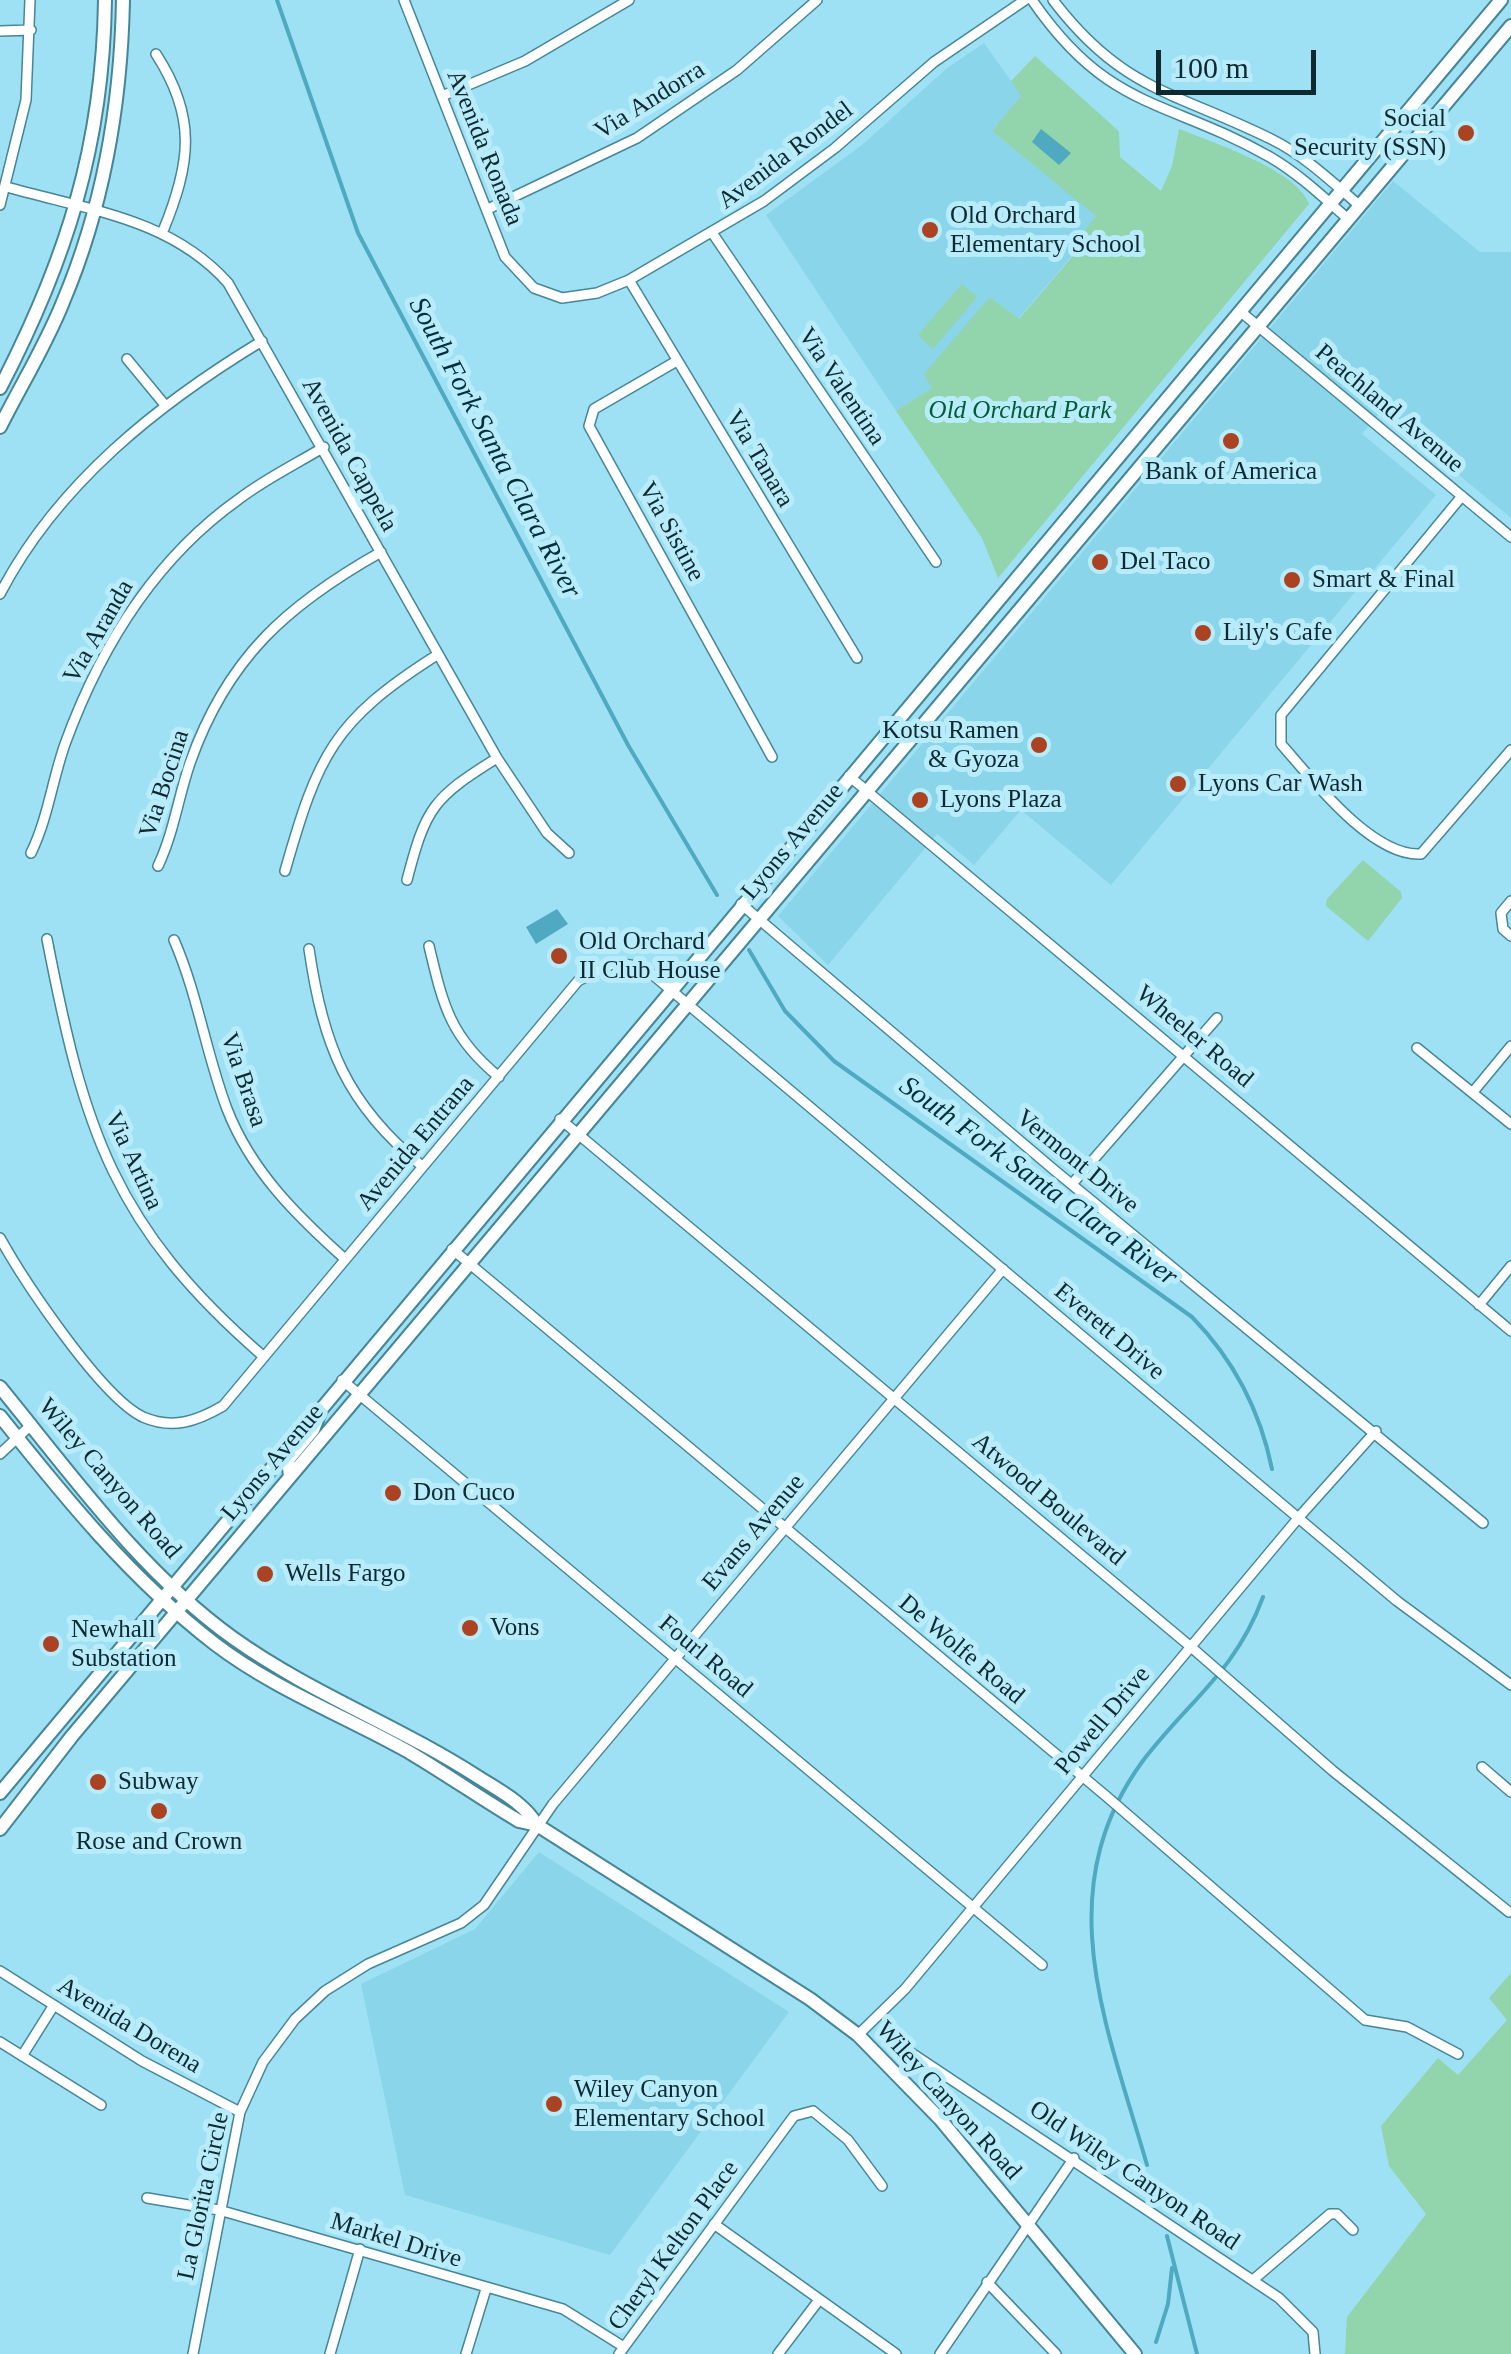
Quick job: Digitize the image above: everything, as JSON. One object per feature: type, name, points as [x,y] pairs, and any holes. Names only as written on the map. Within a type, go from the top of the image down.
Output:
[{"type":"main road","points":[[0,388],[53,279],[78,207],[96,120],[105,0]]},
{"type":"main road","points":[[0,427],[62,306],[94,212],[116,113],[123,0]]},
{"type":"main road","name":"Lyons Avenue","points":[[0,1792],[669,988],[1501,0]]},
{"type":"main road","name":"Lyons Avenue","points":[[0,1829],[176,1612],[577,1133],[1511,26]]},
{"type":"main road","name":"Wiley Canyon Road","points":[[0,1387],[116,1528],[230,1636],[281,1669],[397,1728],[472,1773],[528,1811],[537,1824],[810,1999],[858,2035],[940,2119],[1134,2354]]},
{"type":"main road","points":[[290,1476],[288,1460],[313,1430],[325,1400]]},
{"type":"main road","name":"Wiley Canyon Road","points":[[0,1416],[100,1538],[176,1612],[258,1672],[390,1742],[520,1821],[537,1824]]},
{"type":"main road","points":[[390,1742],[397,1728]]},
{"type":"main road","points":[[463,1787],[472,1773]]},
{"type":"main road","points":[[490,1804],[500,1791]]},
{"type":"street","points":[[0,205],[26,100],[32,30],[30,0]]},
{"type":"street","name":"Avenida Ronada","points":[[404,0],[506,257],[518,276],[548,294]]},
{"type":"street","points":[[442,96],[525,61],[629,0]]},
{"type":"street","name":"Via Andorra","points":[[488,209],[638,138],[737,70],[817,0]]},
{"type":"street","points":[[1029,0],[1064,44],[1107,82],[1134,99],[1267,155],[1348,219]]},
{"type":"street","name":"Avenida Rondel","points":[[548,294],[582,297],[629,280],[714,234],[815,164],[934,62],[1029,0]]},
{"type":"street","points":[[1053,0],[1082,38],[1136,79],[1273,140],[1360,206]]},
{"type":"street","points":[[0,31],[32,30]]},
{"type":"street","points":[[156,54],[172,78],[186,128],[185,167],[163,230]]},
{"type":"street","name":"Avenida Cappela","points":[[6,187],[163,230],[204,256],[216,269],[324,447],[497,758],[547,834],[569,853]]},
{"type":"street","name":"Via Valentina","points":[[714,234],[936,562]]},
{"type":"street","name":"Via Tanara","points":[[629,280],[857,658]]},
{"type":"street","name":"Peachland Avenue","points":[[1242,312],[1511,537]]},
{"type":"street","points":[[0,594],[30,543],[89,474],[165,405],[262,341]]},
{"type":"street","points":[[127,359],[165,405]]},
{"type":"street","name":"Via Sistine","points":[[676,362],[594,410],[590,426],[772,757]]},
{"type":"street","name":"Via Aranda","points":[[31,854],[44,827],[63,749],[94,671],[139,596],[187,542],[239,498],[324,447]]},
{"type":"street","points":[[1462,496],[1281,715],[1281,744],[1331,800],[1389,848],[1407,854],[1421,854],[1511,750]]},
{"type":"street","name":"Via Bocina","points":[[158,866],[171,838],[196,748],[238,668],[279,621],[316,588],[380,552]]},
{"type":"street","points":[[285,871],[309,784],[330,746],[351,718],[382,690],[437,655]]},
{"type":"street","points":[[407,880],[421,827],[432,807],[448,788],[497,758]]},
{"type":"street","name":"Wheeler Road","points":[[848,776],[1511,1331]]},
{"type":"street","points":[[1511,902],[1502,913],[1502,928],[1511,936]]},
{"type":"street","name":"Vermont Drive","points":[[741,904],[1483,1523]]},
{"type":"street","name":"Via Artina","points":[[47,939],[79,1085],[100,1148],[126,1202],[184,1284],[264,1357]]},
{"type":"street","name":"Via Brasa","points":[[174,940],[227,1110],[250,1156],[284,1202],[345,1260]]},
{"type":"street","points":[[429,946],[444,1005],[459,1039],[499,1077]]},
{"type":"street","points":[[308,949],[331,1045],[348,1087],[365,1114],[422,1166]]},
{"type":"street","name":"Avenida Entrana","points":[[0,1238],[55,1322],[120,1400],[143,1417],[170,1424],[196,1421],[222,1406],[578,982],[596,968],[614,963],[638,966],[687,1002]]},
{"type":"street","name":"Everett Drive","points":[[687,1002],[1397,1601],[1511,1685]]},
{"type":"street","points":[[1072,1184],[1216,1018]]},
{"type":"street","points":[[1473,1092],[1511,1046]]},
{"type":"street","points":[[1417,1048],[1511,1124]]},
{"type":"street","name":"Atwood Boulevard","points":[[560,1119],[894,1396],[1334,1771],[1509,1912]]},
{"type":"street","name":"De Wolfe Road","points":[[452,1249],[1106,1796],[1364,2020],[1407,2027],[1458,2054]]},
{"type":"street","points":[[1479,1305],[1511,1266]]},
{"type":"street","name":"Evans Avenue","points":[[537,1824],[1002,1270]]},
{"type":"street","name":"Fourl Road","points":[[342,1380],[1042,1965]]},
{"type":"street","points":[[0,1454],[31,1426]]},
{"type":"street","name":"Powell Drive","points":[[858,2035],[905,1989],[1300,1516],[1376,1432]]},
{"type":"street","points":[[1482,1768],[1511,1792]]},
{"type":"street","name":"La Glorita Circle","points":[[192,2354],[240,2112],[263,2062],[295,2019],[325,1991],[368,1964],[472,1914],[492,1893],[537,1824]]},
{"type":"street","name":"Avenida Dorena","points":[[0,1972],[142,2061],[240,2112]]},
{"type":"street","points":[[22,2056],[54,2006]]},
{"type":"street","points":[[0,2042],[101,2105]]},
{"type":"street","name":"Old Wiley Canyon Road","points":[[907,2050],[1253,2280],[1300,2316],[1313,2332],[1314,2354]]},
{"type":"street","name":"Cheryl Kelton Place","points":[[621,2350],[794,2116],[805,2110],[813,2111],[848,2140],[882,2186]]},
{"type":"street","points":[[940,2354],[1074,2158]]},
{"type":"street","name":"Markel Drive","points":[[147,2198],[219,2210],[581,2316],[621,2350]]},
{"type":"street","points":[[1253,2280],[1330,2214],[1337,2214],[1353,2230]]},
{"type":"street","points":[[714,2224],[896,2354]]},
{"type":"street","points":[[330,2354],[360,2250]]},
{"type":"street","points":[[988,2282],[1056,2354]]},
{"type":"street","points":[[466,2354],[486,2289]]},
{"type":"street","points":[[778,2354],[819,2300]]},
{"type":"shaded area","name":"Old Orchard Elementary School","points":[[984,43],[1022,96],[992,131],[1097,215],[1074,244],[1078,249],[1018,319],[990,297],[933,388],[896,411],[766,215],[862,145],[946,69]]},
{"type":"shaded area","points":[[1041,129],[1071,153],[1059,165],[1032,142]]},
{"type":"shaded area","points":[[1393,181],[1480,252],[1511,252],[1511,518],[1381,411],[1362,434],[1436,495],[1111,885],[1021,810],[974,865],[937,834],[828,965],[778,916]]},
{"type":"shaded area","points":[[557,909],[568,924],[536,944],[526,927]]},
{"type":"shaded area","name":"Wiley Canyon Elementary School","points":[[539,1852],[789,2012],[610,2255],[405,2195],[361,1984],[475,1929]]},
{"type":"green space","name":"Old Orchard Park","points":[[1035,56],[1119,132],[1120,157],[1161,191],[1172,166],[1179,129],[1271,169],[1289,180],[1309,204],[998,578],[982,538],[896,411],[932,388],[924,374],[990,297],[1019,319],[1078,250],[1073,245],[1096,216],[992,131],[1021,96],[1011,81]]},
{"type":"green space","points":[[962,284],[977,297],[933,349],[918,335]]},
{"type":"green space","points":[[1363,860],[1401,892],[1402,898],[1368,941],[1326,906],[1327,899]]},
{"type":"green space","points":[[1511,1973],[1511,2354],[1345,2354],[1347,2317],[1426,2214],[1389,2166],[1381,2126],[1438,2058],[1458,2075],[1507,2020],[1489,1998]]},
{"type":"waterway","name":"South Fork Santa Clara River","points":[[277,0],[358,233],[628,745],[717,895]]},
{"type":"waterway","name":"South Fork Santa Clara River","points":[[749,950],[785,1011],[834,1061],[1192,1317],[1233,1368],[1260,1426],[1272,1469]]},
{"type":"waterway","name":"South Fork Santa Clara River","points":[[1147,2165],[1116,2063],[1094,1961],[1092,1911],[1097,1861],[1113,1811],[1142,1762],[1225,1667],[1263,1597]]},
{"type":"waterway","name":"South Fork Santa Clara River","points":[[1167,2236],[1197,2354]]},
{"type":"waterway","points":[[1156,2342],[1168,2304],[1172,2268]]},
{"type":"place","name":"Social Security (SSN)","points":[[1466,133]]},
{"type":"place","name":"Old Orchard Elementary School","points":[[930,230]]},
{"type":"place","name":"Bank of America","points":[[1231,441]]},
{"type":"place","name":"Del Taco","points":[[1100,562]]},
{"type":"place","name":"Smart & Final","points":[[1292,580]]},
{"type":"place","name":"Lily's Cafe","points":[[1203,633]]},
{"type":"place","name":"Kotsu Ramen & Gyoza","points":[[1039,745]]},
{"type":"place","name":"Lyons Car Wash","points":[[1178,784]]},
{"type":"place","name":"Lyons Plaza","points":[[920,800]]},
{"type":"place","name":"Old Orchard II Club House","points":[[559,956]]},
{"type":"place","name":"Don Cuco","points":[[393,1493]]},
{"type":"place","name":"Wells Fargo","points":[[265,1574]]},
{"type":"place","name":"Vons","points":[[470,1628]]},
{"type":"place","name":"Newhall Substation","points":[[51,1644]]},
{"type":"place","name":"Subway","points":[[98,1782]]},
{"type":"place","name":"Rose and Crown","points":[[159,1811]]},
{"type":"place","name":"Wiley Canyon Elementary School","points":[[554,2104]]}]
